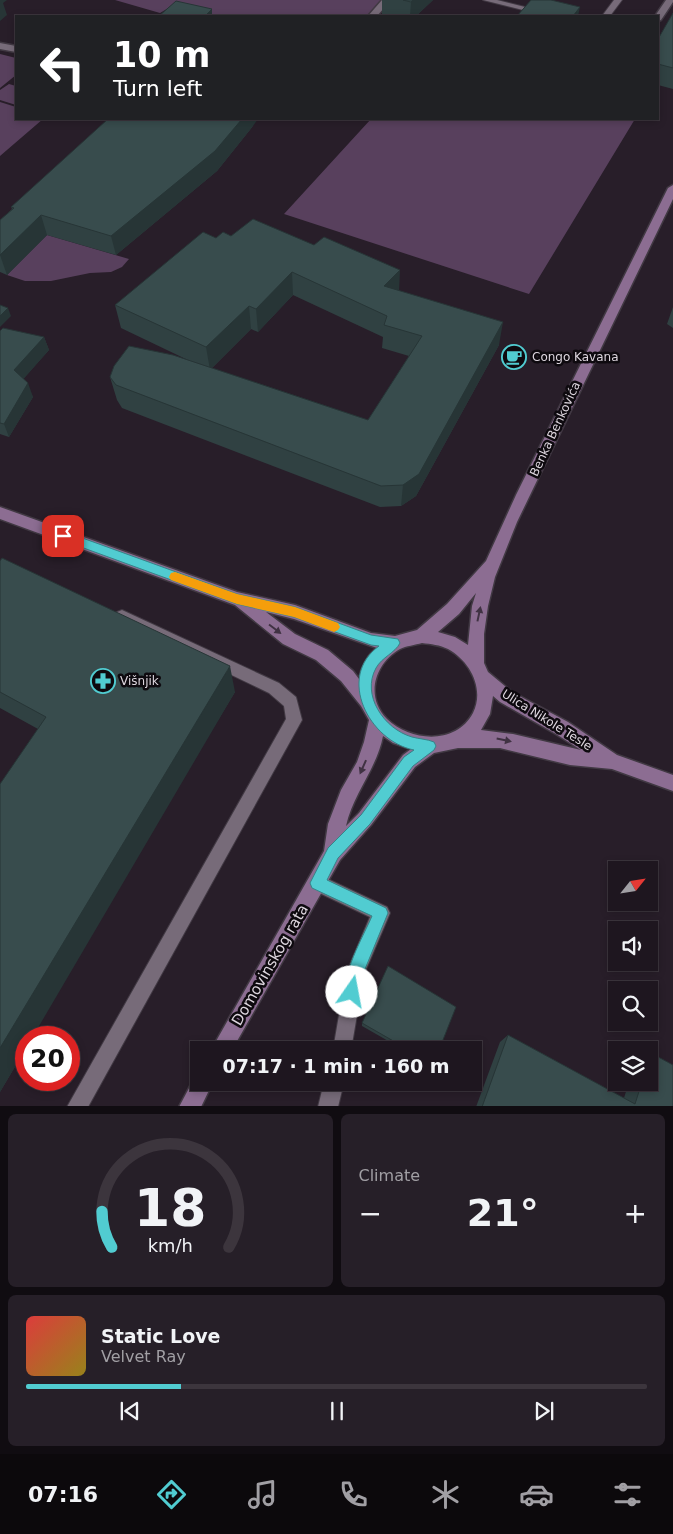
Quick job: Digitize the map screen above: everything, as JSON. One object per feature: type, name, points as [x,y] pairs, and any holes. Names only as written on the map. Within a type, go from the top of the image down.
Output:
[{"type":"main road","name":"Benka Benkovića","points":[[480,670],[474,642],[478,616],[492,563],[589,355],[673,188]]},
{"type":"main road","points":[[0,513],[237,599],[295,612],[371,640],[394,643]]},
{"type":"main road","name":"Benka Benkovića","points":[[422,636],[453,609],[492,563]]},
{"type":"main road","points":[[237,599],[289,639],[322,654],[347,676],[366,700],[377,720],[393,735],[411,743],[430,746],[456,741],[475,725],[482,714],[486,696],[480,670],[456,645],[439,638],[422,636],[407,638],[394,643],[380,653],[370,666],[366,682],[366,700]]},
{"type":"main road","name":"Ulica Nikole Tesle","points":[[480,670],[506,697],[562,728],[612,761],[673,784]]},
{"type":"main road","name":"Domovinskog rata","points":[[333,853],[337,824],[347,796],[364,766],[373,742],[377,720]]},
{"type":"main road","name":"Ulica Nikole Tesle","points":[[456,741],[480,736],[502,738],[568,757],[612,761]]},
{"type":"main road","name":"Domovinskog rata","points":[[226,1041],[333,853],[366,820],[409,761],[430,746]]},
{"type":"main road","points":[[189,1106],[198,1091]]},
{"type":"street","points":[[374,15],[387,0]]},
{"type":"street","points":[[659,16],[670,0]]},
{"type":"street","points":[[0,46],[15,49]]},
{"type":"lane","points":[[487,0],[553,15]]},
{"type":"lane","points":[[607,15],[618,0]]},
{"type":"lane","points":[[77,1106],[294,720],[291,702],[274,688],[105,608]]},
{"type":"lane","points":[[317,883],[380,913],[355,974],[344,1041]]},
{"type":"lane","points":[[328,1106],[332,1091]]},
{"type":"shaded area","points":[[115,0],[387,0],[373,15],[204,15],[172,6],[160,13]]},
{"type":"shaded area","points":[[0,54],[15,58],[15,76],[0,88]]},
{"type":"shaded area","points":[[9,84],[15,86],[15,105],[0,100],[0,90]]},
{"type":"shaded area","points":[[0,102],[15,107],[15,120],[42,120],[0,156]]},
{"type":"shaded area","points":[[370,120],[634,120],[529,294],[284,214]]},
{"type":"shaded area","points":[[47,235],[129,259],[122,267],[111,272],[90,273],[51,281],[25,281],[7,275]]},
{"type":"building","points":[[531,0],[551,0],[580,7],[574,15],[518,15]]},
{"type":"building","points":[[176,1],[212,9],[206,15],[160,15]]},
{"type":"building","points":[[673,13],[673,68],[659,64],[659,37]]},
{"type":"building","points":[[107,120],[241,120],[215,151],[111,236],[41,215],[0,255],[0,220],[14,208],[11,207]]},
{"type":"building","points":[[253,219],[314,245],[324,237],[400,270],[384,286],[503,322],[419,474],[403,485],[381,486],[116,385],[110,377],[114,366],[129,346],[173,355],[368,420],[422,336],[384,325],[387,316],[292,272],[256,309],[249,306],[206,347],[115,305],[203,232],[216,238],[223,232],[231,236]]},
{"type":"building","points":[[0,305],[8,308],[0,316]]},
{"type":"building","points":[[3,328],[44,337],[14,370],[28,383],[4,424],[0,423],[0,331]]},
{"type":"building","points":[[2,558],[230,666],[0,1048],[0,784],[46,717],[0,692],[0,561]]},
{"type":"building","points":[[388,966],[456,1007],[443,1041],[393,1041],[362,1023]]},
{"type":"building","points":[[508,1035],[635,1104],[639,1091],[658,1091],[658,1057],[673,1065],[673,1106],[482,1106]]},
{"type":"slow traffic","points":[[175,577],[237,599],[295,612],[334,627]]},
{"type":"place","name":"Congo Kavana","points":[[514,357]]},
{"type":"place","name":"Višnjik","points":[[103,681]]},
{"type":"route","points":[[63,536],[237,599],[295,612],[371,640],[394,643],[380,653],[370,666],[366,682],[366,700],[377,720],[393,735],[411,743],[430,746],[409,761],[366,820],[333,853],[317,883],[380,913],[355,974],[352,992]]}]
